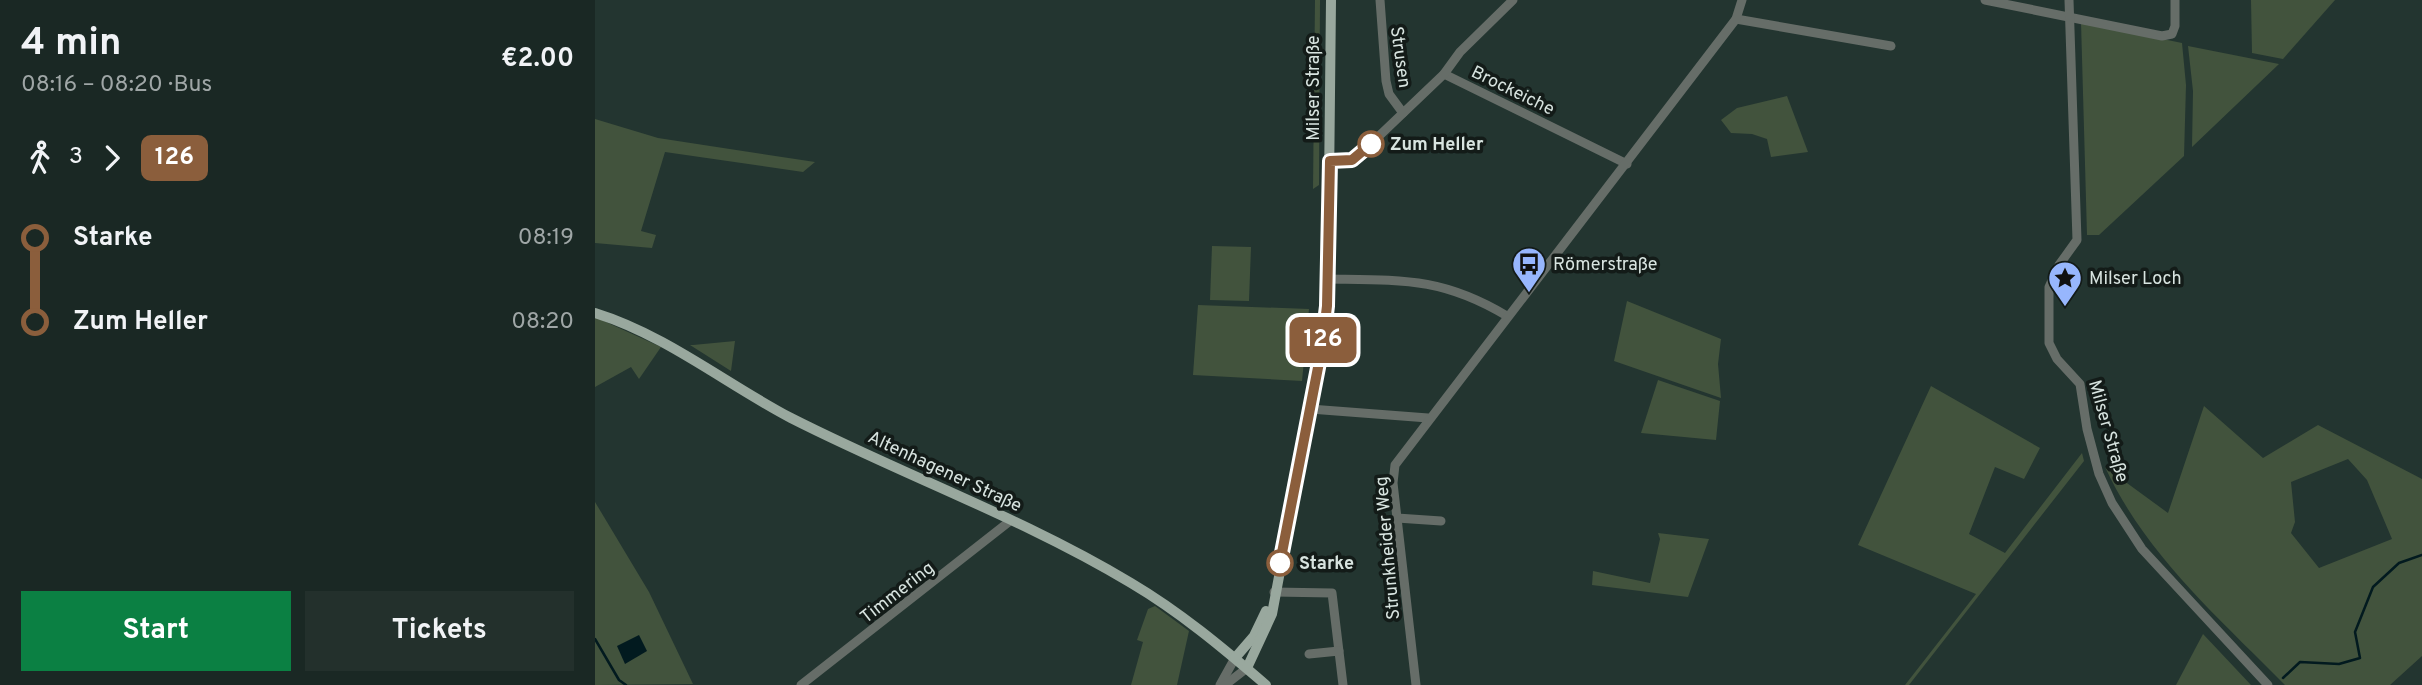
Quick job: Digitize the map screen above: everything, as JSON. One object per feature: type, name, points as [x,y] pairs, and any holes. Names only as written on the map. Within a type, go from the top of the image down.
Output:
[{"type":"main road","name":"Milser Straße","points":[[1247,668],[1272,614],[1322,347],[1328,279],[1331,0]]},
{"type":"main road","name":"Altenhagener Straße","points":[[595,313],[643,332],[793,418],[1010,521],[1129,582],[1171,609],[1266,685]]},
{"type":"main road","name":"Milser Straße","points":[[1235,658],[1254,636],[1274,592]]},
{"type":"street","name":"Strusen","points":[[1380,0],[1386,81],[1389,94],[1403,113]]},
{"type":"street","points":[[1444,74],[1460,52],[1513,0]]},
{"type":"street","points":[[1310,409],[1428,418],[1736,19],[1742,0]]},
{"type":"street","points":[[1985,0],[2162,36],[2172,34],[2175,26],[2175,0]]},
{"type":"street","name":"Milser Straße","points":[[2070,0],[2077,240],[2059,265],[2049,287],[2049,343],[2057,359],[2080,384],[2087,429],[2099,474],[2128,530],[2159,570],[2268,685]]},
{"type":"street","points":[[1736,19],[1891,46]]},
{"type":"street","name":"Brockeiche","points":[[1330,161],[1347,161],[1357,157],[1444,74],[1627,163]]},
{"type":"street","points":[[1328,279],[1404,280],[1436,284],[1466,294],[1507,316]]},
{"type":"street","name":"Strunkheider Weg","points":[[1416,685],[1393,483],[1395,464],[1428,418]]},
{"type":"street","points":[[1397,518],[1441,521]]},
{"type":"street","name":"Timmering","points":[[801,685],[1010,521]]},
{"type":"street","points":[[1274,592],[1332,593],[1343,685]]},
{"type":"street","points":[[1309,654],[1339,652]]},
{"type":"street","points":[[1220,685],[1235,658]]},
{"type":"street","points":[[1225,685],[1247,668]]},
{"type":"green space","points":[[1315,0],[1320,0],[1319,185],[1313,189]]},
{"type":"green space","points":[[2251,0],[2335,0],[2283,59],[2252,53]]},
{"type":"green space","points":[[2081,22],[2182,43],[2186,85],[2184,156],[2099,235],[2087,235]]},
{"type":"green space","points":[[2188,46],[2279,64],[2192,147],[2193,91]]},
{"type":"green space","points":[[1787,96],[1808,152],[1771,157],[1767,139],[1752,134],[1731,133],[1721,120],[1737,108]]},
{"type":"green space","points":[[595,119],[658,138],[815,162],[803,172],[665,152],[641,231],[656,235],[652,248],[595,243]]},
{"type":"green space","points":[[1212,246],[1251,247],[1249,301],[1210,300]]},
{"type":"green space","points":[[1627,301],[1721,339],[1718,364],[1721,398],[1614,361]]},
{"type":"green space","points":[[1198,305],[1309,309],[1302,381],[1193,375]]},
{"type":"green space","points":[[595,317],[661,347],[639,379],[631,367],[595,387]]},
{"type":"green space","points":[[735,341],[731,371],[690,345],[693,345]]},
{"type":"green space","points":[[1658,380],[1720,401],[1716,440],[1641,433]]},
{"type":"green space","points":[[1931,386],[2040,448],[2024,479],[1995,467],[1969,534],[2005,553],[2082,453],[2084,461],[1909,685],[1905,685],[1976,594],[1858,545]]},
{"type":"green space","points":[[2204,406],[2263,458],[2318,425],[2422,479],[2422,656],[2390,685],[2285,685],[2185,584],[2162,557],[2122,499],[2105,467],[2168,513]],"holes":[[[2348,459],[2367,480],[2392,539],[2319,568],[2291,533],[2295,522],[2291,482]]]},
{"type":"green space","points":[[595,502],[649,592],[693,684],[595,685]]},
{"type":"green space","points":[[1658,533],[1709,539],[1688,597],[1592,585],[1593,571],[1650,583],[1660,539]]},
{"type":"green space","points":[[1155,606],[1189,631],[1177,685],[1131,685],[1143,642],[1137,640],[1148,609]]},
{"type":"green space","points":[[2203,634],[2251,685],[2176,685]]},
{"type":"water","points":[[639,635],[647,651],[625,664],[617,646]]},
{"type":"waterway","points":[[2283,678],[2300,662],[2339,664],[2360,658],[2355,632],[2373,587],[2399,563],[2422,555]]},
{"type":"waterway","points":[[595,639],[619,680],[626,685]]},
{"type":"bus line","name":"126","points":[[1280,563],[1322,347],[1327,306],[1330,161],[1352,160],[1371,144]]},
{"type":"place","name":"Zum Heller","points":[[1371,144]]},
{"type":"place","name":"Römerstraße","points":[[1529,294]]},
{"type":"place","name":"Milser Loch","points":[[2065,308]]},
{"type":"place","name":"Starke","points":[[1280,563]]}]
